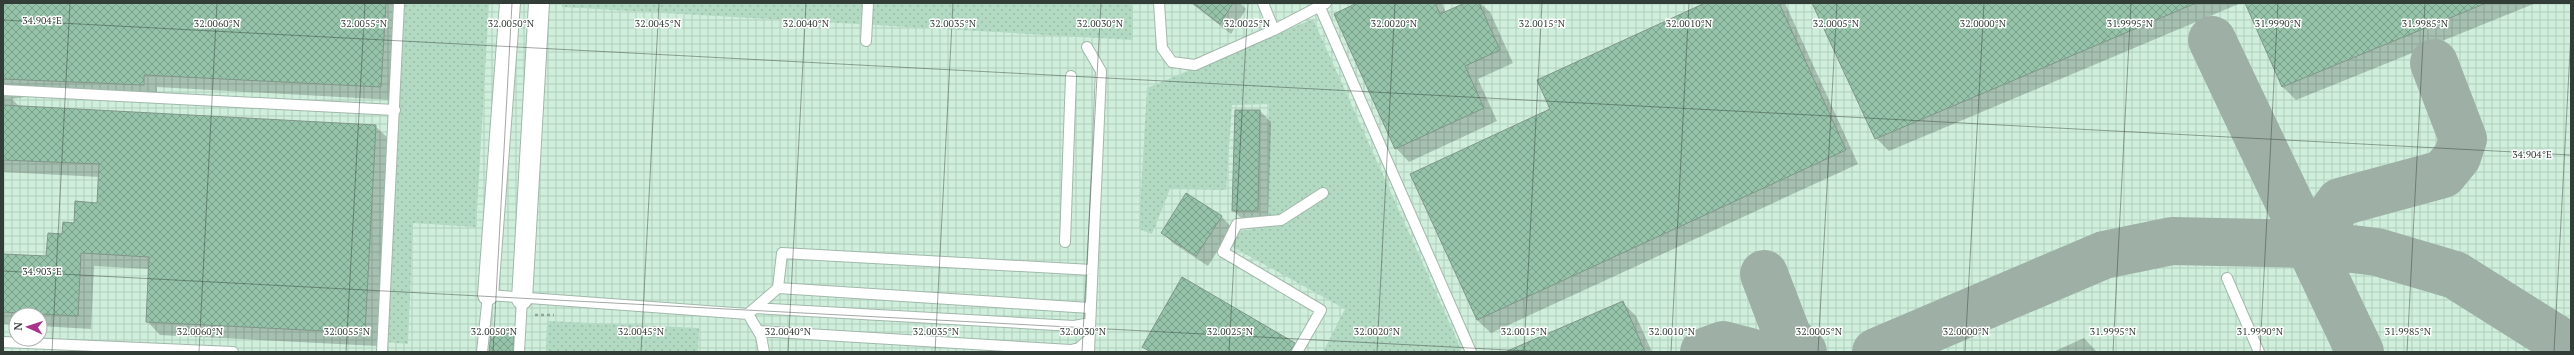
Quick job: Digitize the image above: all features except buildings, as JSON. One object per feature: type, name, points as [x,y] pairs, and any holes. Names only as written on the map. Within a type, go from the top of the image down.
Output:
[{"type":"street","points":[[488,294],[510,3]]},
{"type":"street","points":[[522,298],[539,3]]},
{"type":"lane","points":[[382,352],[395,110],[399,3]]},
{"type":"lane","points":[[866,41],[868,3]]},
{"type":"lane","points":[[1159,3],[1162,48],[1172,62],[1195,65],[1274,30],[1321,4],[1471,352]]},
{"type":"lane","points":[[1263,3],[1274,30]]},
{"type":"lane","points":[[1087,47],[1100,71],[1089,352]]},
{"type":"lane","points":[[1065,242],[1071,76]]},
{"type":"lane","points":[[3,90],[395,110]]},
{"type":"lane","points":[[1297,352],[1321,310],[1223,252],[1237,224],[1281,220],[1323,193]]},
{"type":"lane","points":[[751,311],[778,288],[782,252],[1092,270]]},
{"type":"lane","points":[[2227,278],[2259,352]]},
{"type":"lane","points":[[778,288],[1090,308]]},
{"type":"lane","points":[[482,352],[488,294],[522,298],[751,311],[1074,326],[1090,323]]},
{"type":"lane","points":[[519,352],[522,298]]},
{"type":"lane","points":[[751,311],[764,352]]},
{"type":"lane","points":[[758,331],[1071,350],[1079,348],[1089,339]]},
{"type":"lane","points":[[3,342],[233,352]]},
{"type":"shaded area","points":[[3,3],[2571,3],[2571,352],[3,352]]},
{"type":"shaded area","points":[[405,3],[489,3],[476,227],[413,223],[408,344],[387,342]]},
{"type":"shaded area","points":[[562,3],[1133,3],[1133,40],[562,7]]},
{"type":"shaded area","points":[[1313,19],[1458,342],[1460,352],[1323,352],[1345,309],[1231,246],[1239,231],[1268,227],[1269,104],[1232,105],[1226,190],[1170,189],[1152,234],[1139,229],[1147,88]]},
{"type":"shaded area","points":[[547,321],[699,328],[698,352],[546,352]]},
{"type":"taxiway","points":[[2212,40],[2360,352]]},
{"type":"taxiway","points":[[2310,244],[2340,202],[2443,174],[2457,157],[2463,139],[2434,63]]},
{"type":"taxiway","points":[[1876,352],[2104,255],[2172,241],[2310,244],[2377,252],[2455,275],[2571,348]]},
{"type":"taxiway","points":[[1764,274],[1788,337],[1803,352]]},
{"type":"taxiway","points":[[1704,352],[1723,345],[1750,352]]}]
